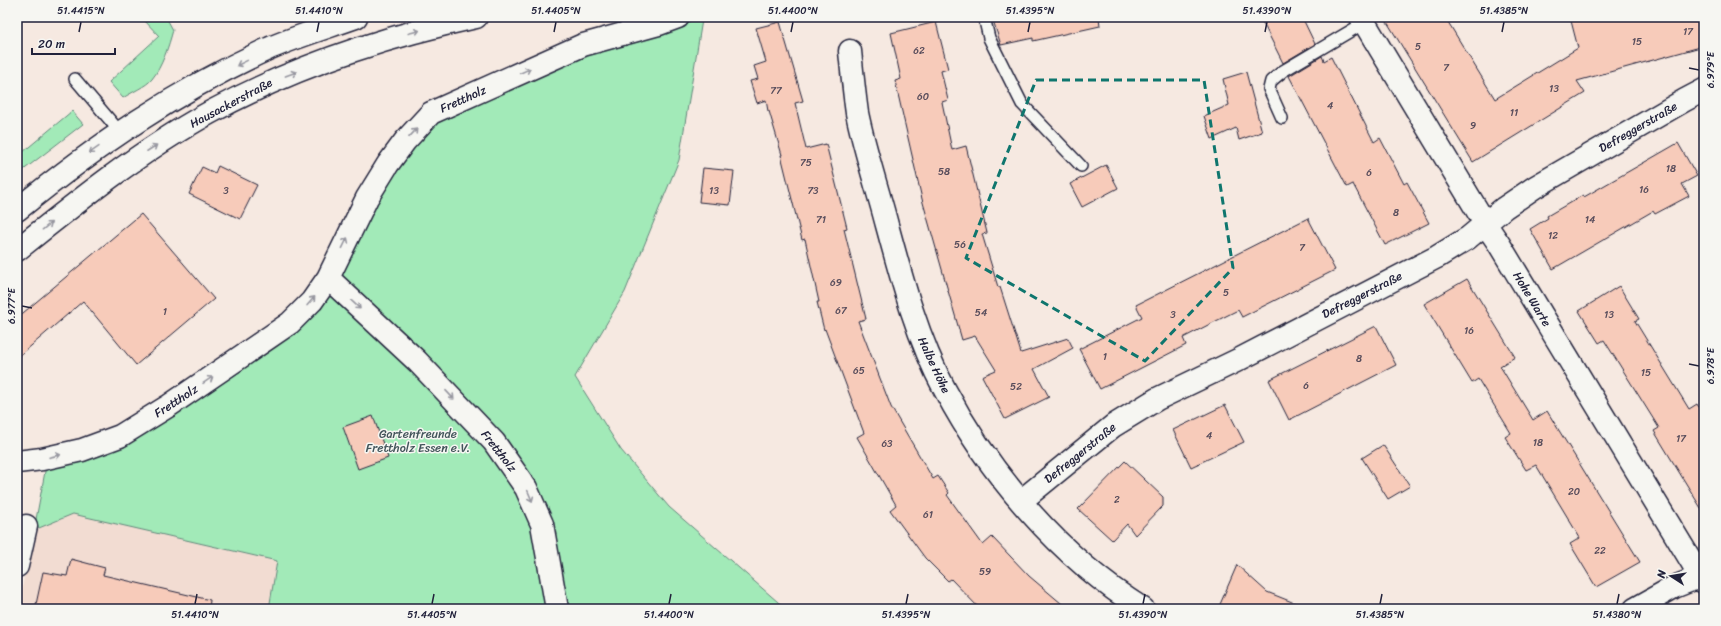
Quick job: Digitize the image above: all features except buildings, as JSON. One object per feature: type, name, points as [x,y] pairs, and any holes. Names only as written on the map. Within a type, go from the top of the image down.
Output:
[{"type":"street","points":[[17,210],[68,169],[152,111],[271,48],[356,17]]},
{"type":"street","name":"Hausackerstraße","points":[[17,250],[101,183],[209,113],[281,77],[367,45],[476,17]]},
{"type":"street","name":"Frettholz","points":[[17,462],[42,459],[82,450],[120,436],[182,397],[290,323],[312,301],[328,278],[367,198],[378,181],[405,141],[431,114],[583,45],[659,24],[678,17]]},
{"type":"street","name":"Hohe Warte","points":[[1362,20],[1703,578]]},
{"type":"street","name":"Halbe Höhe","points":[[850,51],[857,113],[895,255],[918,328],[945,390],[976,441],[1021,501],[1070,554],[1131,602],[1143,609]]},
{"type":"street","name":"Defreggerstraße","points":[[1021,501],[1113,426],[1157,399],[1238,360],[1437,257],[1486,225],[1504,208],[1535,187],[1704,90]]},
{"type":"street","name":"Frettholz","points":[[328,278],[417,361],[494,442],[526,488],[542,524],[557,609]]},
{"type":"street","points":[[17,566],[26,526]]},
{"type":"street","points":[[1635,609],[1674,587],[1703,578]]},
{"type":"lane","points":[[984,17],[989,38],[1022,104],[1081,166]]},
{"type":"lane","points":[[1282,118],[1269,88],[1271,81],[1283,71],[1362,20]]},
{"type":"lane","points":[[75,79],[120,132]]},
{"type":"highlighted area","points":[[1036,80],[1204,80],[1233,268],[1145,361],[966,258]]},
{"type":"shaded area","points":[[73,514],[277,561],[269,609],[18,609],[34,530]]},
{"type":"green space","points":[[147,17],[166,17],[173,30],[162,62],[156,74],[150,82],[123,98],[109,82],[159,36],[144,20]]},
{"type":"green space","name":"Gartenfreunde Frettholz Essen e.V.","points":[[685,17],[699,17],[702,20],[679,160],[625,292],[575,377],[621,450],[669,507],[786,609],[269,609],[277,561],[73,514],[34,530],[47,461],[82,456],[295,325],[371,200],[432,118],[507,83]]},
{"type":"green space","points":[[72,111],[83,124],[17,175],[17,157]]}]
